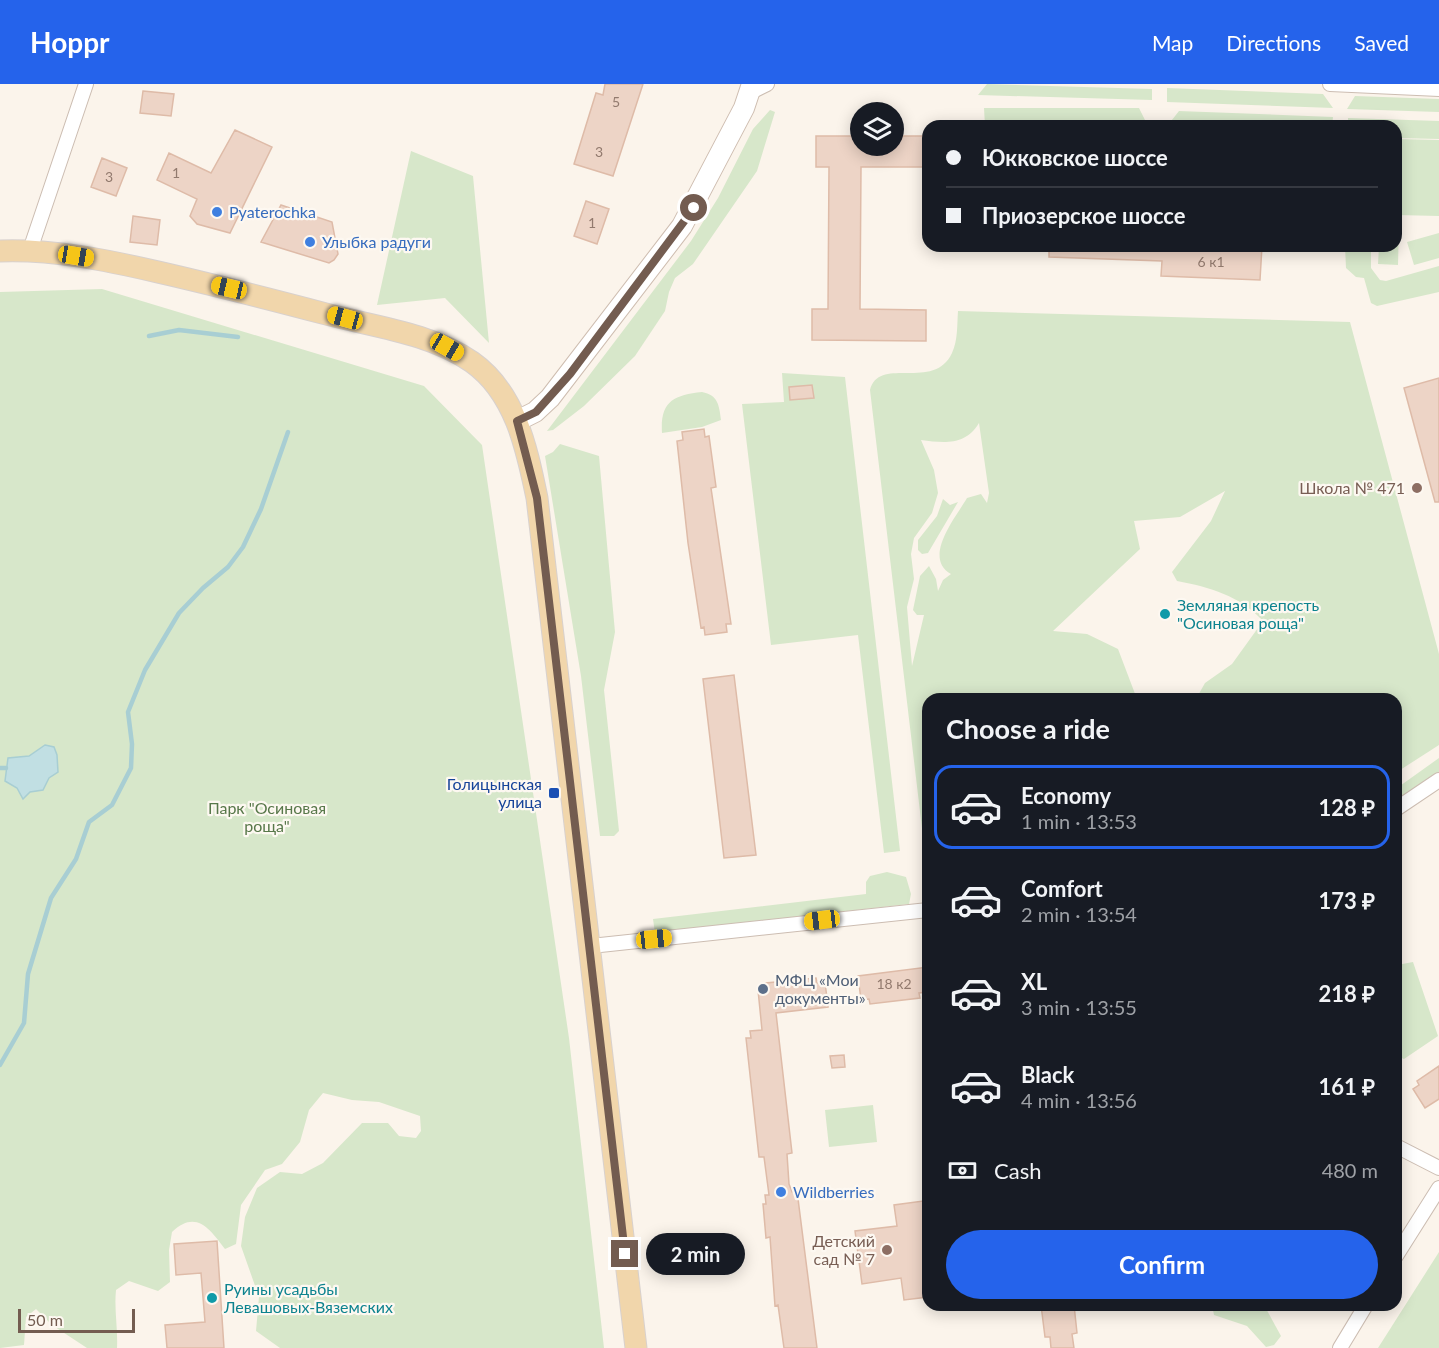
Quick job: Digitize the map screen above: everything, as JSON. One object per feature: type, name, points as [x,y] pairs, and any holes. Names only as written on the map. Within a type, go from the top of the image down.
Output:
[{"type":"main road","points":[[517,421],[536,412],[550,398],[682,226],[757,87]]},
{"type":"main road","points":[[0,251],[30,249],[121,263],[212,284],[447,347],[473,362],[492,380],[517,421],[537,498],[591,946],[636,1348]]},
{"type":"street","points":[[30,249],[86,84]]},
{"type":"street","points":[[1330,84],[1439,89]]},
{"type":"street","points":[[1402,805],[1439,780]]},
{"type":"street","points":[[591,946],[922,910]]},
{"type":"street","points":[[1402,1149],[1439,1168]]},
{"type":"street","points":[[1402,1247],[1439,1188]]},
{"type":"street","points":[[1340,1348],[1362,1311]]},
{"type":"green space","points":[[987,84],[1152,89],[1152,100],[978,95]]},
{"type":"green space","points":[[1167,88],[1323,94],[1333,108],[1167,102]]},
{"type":"green space","points":[[1355,96],[1439,99],[1439,112],[1347,109]]},
{"type":"green space","points":[[984,108],[1139,108],[1145,120],[985,120]]},
{"type":"green space","points":[[770,110],[775,112],[757,171],[693,264],[675,278],[665,311],[635,356],[584,406],[553,430],[547,431],[691,241],[718,198],[753,129]]},
{"type":"green space","points":[[1179,111],[1333,117],[1333,120],[1172,120]]},
{"type":"green space","points":[[1348,118],[1439,121],[1439,139],[1402,138],[1402,120],[1348,120]]},
{"type":"green space","points":[[1402,139],[1439,140],[1439,216],[1402,215]]},
{"type":"green space","points":[[411,151],[473,176],[489,343],[445,298],[377,305]]},
{"type":"green space","points":[[1439,233],[1439,258],[1414,265],[1407,242]]},
{"type":"green space","points":[[1345,252],[1371,252],[1371,268],[1380,280],[1386,281],[1439,266],[1439,292],[1377,306],[1371,303],[1364,278],[1356,277],[1346,268]]},
{"type":"green space","points":[[1379,252],[1398,252],[1398,265],[1378,264]]},
{"type":"green space","name":"Парк \"Осиновая роща\"","points":[[102,289],[424,386],[482,445],[569,1038],[604,1348],[280,1348],[256,1331],[259,1297],[241,1246],[245,1217],[257,1188],[280,1172],[302,1174],[323,1163],[362,1123],[388,1123],[399,1136],[416,1138],[421,1131],[420,1116],[379,1102],[352,1100],[323,1093],[309,1110],[300,1142],[282,1164],[265,1170],[241,1205],[236,1244],[225,1249],[202,1224],[188,1222],[172,1232],[169,1250],[170,1282],[158,1291],[129,1281],[116,1290],[117,1348],[87,1348],[52,1325],[36,1309],[26,1317],[24,1345],[0,1348],[0,292]]},
{"type":"green space","points":[[958,311],[1350,322],[1439,654],[1439,745],[1402,769],[1402,693],[1199,693],[1205,683],[1232,664],[1263,621],[1234,599],[1201,586],[1177,581],[1172,572],[1211,521],[1225,491],[1180,517],[1134,521],[1140,549],[1053,631],[1087,634],[1118,649],[1135,693],[922,693],[922,828],[870,390],[875,380],[884,375],[921,373],[944,364],[952,353],[956,338]],"holes":[[[979,423],[989,493],[987,503],[981,494],[967,498],[949,526],[940,548],[940,558],[943,567],[951,574],[943,580],[938,591],[936,579],[929,566],[920,576],[913,610],[917,615],[924,615],[912,666],[907,607],[914,579],[911,554],[914,538],[932,513],[938,493],[934,470],[921,440],[946,442],[961,439]]]},
{"type":"green space","points":[[782,373],[845,377],[900,851],[884,853],[858,635],[771,645],[742,404],[784,402]],"holes":[[[812,385],[813,398],[791,400],[789,387]]]},
{"type":"green space","points":[[702,392],[715,398],[721,420],[702,427],[662,433],[663,414],[670,402],[683,395]]},
{"type":"green space","points":[[560,444],[599,456],[615,632],[604,690],[619,831],[614,836],[600,836],[581,676],[545,456],[553,452]]},
{"type":"green space","points":[[943,499],[950,505],[958,502],[928,553],[922,554],[918,550],[918,540],[937,516]]},
{"type":"green space","points":[[1439,758],[1439,773],[1402,798],[1402,784]]},
{"type":"green space","points":[[887,872],[906,877],[911,894],[909,904],[655,933],[653,919],[866,894],[866,882],[870,876]]},
{"type":"green space","points":[[1413,962],[1438,1036],[1404,1059],[1402,1058],[1402,964]]},
{"type":"green space","points":[[873,1105],[877,1142],[829,1147],[825,1110]]},
{"type":"green space","points":[[1439,1252],[1439,1348],[1378,1348]]},
{"type":"green space","points":[[1213,1311],[1267,1311],[1281,1336],[1274,1345],[1266,1347],[1247,1326],[1214,1315]]},
{"type":"water","points":[[45,745],[54,747],[58,772],[49,778],[43,790],[30,792],[23,799],[17,788],[5,781],[8,758],[29,756]]},
{"type":"building","points":[[605,84],[643,84],[613,176],[574,164],[596,93],[603,95]]},
{"type":"building","points":[[143,91],[174,94],[171,116],[140,113]]},
{"type":"building","points":[[235,130],[272,147],[230,233],[197,224],[190,216],[197,199],[157,180],[169,153],[211,173]]},
{"type":"building","points":[[816,136],[850,136],[850,156],[904,156],[904,136],[922,136],[922,167],[861,167],[860,309],[926,310],[926,341],[812,340],[812,309],[828,309],[829,167],[816,167]]},
{"type":"building","points":[[102,158],[127,168],[116,196],[91,187]]},
{"type":"building","points":[[586,201],[609,209],[597,244],[574,236]]},
{"type":"building","points":[[281,205],[332,222],[338,254],[334,260],[329,263],[261,242]]},
{"type":"building","points":[[133,216],[160,220],[157,245],[130,242]]},
{"type":"building","points":[[1049,252],[1262,252],[1260,280],[1161,276],[1162,261],[1049,257]]},
{"type":"building","points":[[1439,378],[1439,502],[1435,502],[1404,388]]},
{"type":"building","points":[[812,385],[814,398],[790,400],[789,387]]},
{"type":"building","points":[[704,429],[705,437],[709,436],[716,487],[711,488],[731,624],[726,624],[727,632],[705,635],[704,627],[701,628],[688,543],[677,441],[683,440],[682,432]]},
{"type":"building","points":[[734,675],[756,855],[724,858],[703,679]]},
{"type":"building","points":[[922,968],[922,993],[919,993],[920,998],[870,1004],[869,999],[861,1000],[858,976]]},
{"type":"building","points":[[816,978],[817,983],[825,982],[828,1007],[776,1013],[792,1153],[787,1154],[789,1184],[792,1192],[797,1191],[817,1348],[784,1348],[778,1305],[775,1306],[770,1237],[766,1238],[763,1204],[766,1204],[765,1195],[769,1195],[764,1157],[759,1157],[746,1038],[751,1038],[750,1031],[762,1030],[758,990],[766,989],[766,983]]},
{"type":"building","points":[[844,1055],[845,1067],[832,1068],[830,1056]]},
{"type":"building","points":[[1439,1066],[1439,1099],[1425,1108],[1413,1089],[1419,1085],[1417,1081]]},
{"type":"building","points":[[922,1201],[922,1298],[904,1300],[901,1278],[862,1284],[855,1231],[897,1226],[894,1205]]},
{"type":"building","name":"Руины усадьбы Левашовых-Вяземских","points":[[217,1241],[224,1348],[167,1348],[165,1325],[205,1322],[201,1273],[176,1275],[174,1244]]},
{"type":"building","points":[[1042,1311],[1075,1311],[1077,1333],[1072,1334],[1074,1348],[1051,1348],[1050,1337],[1045,1337]]},
{"type":"waterway","points":[[149,336],[179,330],[238,337]]},
{"type":"waterway","points":[[0,1065],[24,1023],[28,974],[51,898],[76,859],[89,822],[112,805],[131,768],[132,744],[128,712],[145,670],[179,613],[203,588],[228,567],[243,547],[261,509],[288,432]]},
{"type":"waterway","points":[[0,768],[6,768]]},
{"type":"place","name":"Pyaterochka","points":[[217,212]]},
{"type":"place","name":"Улыбка радуги","points":[[310,242]]},
{"type":"place","name":"Школа № 471","points":[[1417,488]]},
{"type":"place","name":"Земляная крепость \"Осиновая роща\"","points":[[1165,614]]},
{"type":"place","name":"Голицынская улица","points":[[554,793]]},
{"type":"place","name":"МФЦ «Мои документы»","points":[[763,989]]},
{"type":"place","name":"Wildberries","points":[[781,1192]]},
{"type":"place","name":"Детский сад № 7","points":[[887,1250]]},
{"type":"place","name":"Руины усадьбы Левашовых-Вяземских","points":[[212,1298]]},
{"type":"route","points":[[625,1254],[595,980],[537,498],[529,456],[517,421],[536,412],[570,374],[694,208]]}]
